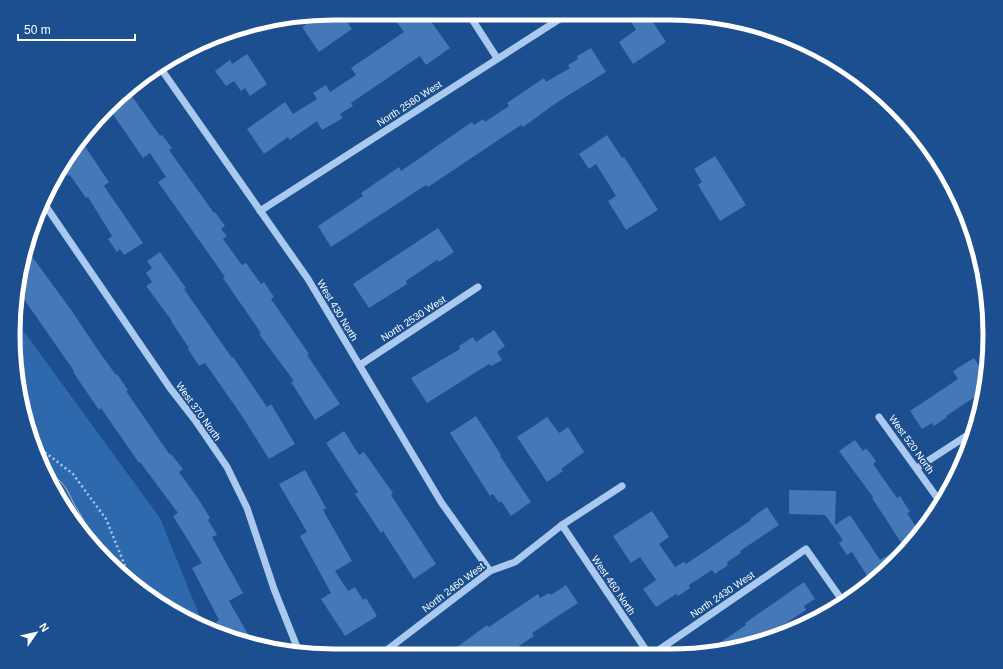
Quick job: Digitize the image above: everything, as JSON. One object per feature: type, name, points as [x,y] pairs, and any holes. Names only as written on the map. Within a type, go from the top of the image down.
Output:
[{"type":"street","points":[[473,20],[498,58]]},
{"type":"street","name":"North 2580 West","points":[[260,211],[558,20]]},
{"type":"street","name":"West 430 North","points":[[163,71],[308,279],[441,502],[490,571]]},
{"type":"street","name":"West 370 North","points":[[47,207],[170,388],[195,420],[227,467],[247,508],[274,589],[297,646]]},
{"type":"street","name":"North 2530 West","points":[[360,365],[478,287]]},
{"type":"street","name":"West 520 North","points":[[879,417],[937,498]]},
{"type":"street","points":[[917,468],[966,436]]},
{"type":"street","name":"North 2460 West","points":[[388,649],[490,571],[515,562],[562,525],[622,486]]},
{"type":"street","name":"West 460 North","points":[[562,525],[645,649]]},
{"type":"street","name":"North 2430 West","points":[[660,649],[806,549],[840,598]]},
{"type":"path","points":[[42,450],[73,474],[106,519],[127,571]]},
{"type":"shaded area","points":[[20,327],[160,518],[201,620],[160,596],[127,571],[112,557],[91,534],[66,488],[52,474],[31,416],[23,376]]},
{"type":"shaded area","points":[[53,475],[66,488],[93,536],[73,509]]},
{"type":"building","points":[[346,20],[352,29],[319,52],[302,27],[310,21]]},
{"type":"building","points":[[395,20],[430,20],[450,48],[426,65],[420,56],[351,103],[353,106],[340,114],[343,118],[322,130],[317,121],[290,140],[288,137],[264,154],[247,129],[285,102],[293,114],[317,99],[313,93],[326,85],[330,92],[356,75],[351,68],[404,32]]},
{"type":"building","points":[[630,20],[652,20],[666,42],[633,64],[619,42],[636,30]]},
{"type":"building","points":[[591,48],[606,72],[559,101],[523,127],[521,125],[428,187],[426,185],[331,247],[318,226],[363,196],[361,193],[399,167],[401,171],[472,122],[474,125],[483,119],[485,122],[509,106],[507,103],[544,78],[546,82],[570,68],[568,65],[578,59],[577,56]]},
{"type":"building","points":[[247,54],[267,84],[250,96],[245,88],[241,91],[234,81],[226,86],[215,71],[230,60],[232,64]]},
{"type":"building","points":[[131,95],[160,136],[162,135],[172,148],[169,150],[225,226],[221,229],[227,236],[223,239],[242,265],[246,263],[261,284],[264,282],[274,297],[271,299],[309,354],[307,355],[340,404],[315,420],[291,382],[294,381],[259,334],[261,333],[223,278],[225,277],[158,182],[166,177],[150,153],[143,158],[112,112]]},
{"type":"building","points":[[607,135],[622,158],[624,157],[658,210],[626,230],[608,201],[616,196],[596,164],[589,169],[579,154]]},
{"type":"building","points":[[84,145],[109,182],[104,186],[143,243],[124,255],[120,249],[117,252],[108,239],[112,236],[88,197],[86,198],[70,175],[68,176],[65,172]]},
{"type":"building","points":[[715,156],[746,205],[720,221],[698,185],[702,182],[694,169]]},
{"type":"building","points":[[438,228],[454,252],[439,262],[437,260],[406,281],[407,284],[369,308],[353,284]]},
{"type":"building","points":[[160,252],[186,288],[184,289],[267,407],[271,404],[295,444],[269,459],[242,416],[205,363],[199,366],[172,321],[146,286],[152,282],[146,273],[152,268],[147,261]]},
{"type":"building","points":[[31,255],[100,353],[116,375],[117,374],[128,390],[126,391],[170,455],[171,454],[183,469],[179,472],[210,518],[208,520],[217,535],[212,537],[243,593],[229,601],[250,637],[219,627],[216,622],[219,620],[192,568],[202,563],[173,516],[178,513],[140,462],[139,463],[101,408],[99,410],[73,372],[74,371],[23,297]]},
{"type":"building","points":[[494,330],[505,346],[497,352],[502,360],[491,366],[489,364],[427,403],[411,378],[460,349],[459,346],[473,337],[476,342]]},
{"type":"building","points":[[974,358],[979,366],[981,365],[977,396],[946,416],[947,417],[934,426],[932,423],[922,429],[910,411],[958,379],[953,371]]},
{"type":"building","points":[[476,416],[501,455],[500,456],[531,502],[511,516],[501,501],[499,503],[493,494],[490,496],[450,433]]},
{"type":"building","points":[[547,417],[559,433],[568,427],[584,452],[561,469],[563,471],[547,482],[517,437]]},
{"type":"building","points":[[344,431],[359,455],[364,452],[393,493],[391,495],[436,564],[414,579],[383,531],[381,533],[355,494],[358,492],[326,443]]},
{"type":"building","points":[[855,440],[863,451],[866,448],[876,461],[873,464],[897,498],[900,496],[910,512],[907,513],[917,528],[903,545],[872,498],[873,497],[839,451]]},
{"type":"building","points":[[305,470],[326,508],[323,510],[352,561],[335,571],[348,591],[355,587],[363,600],[366,598],[377,616],[345,636],[321,599],[331,593],[300,536],[307,532],[279,484]]},
{"type":"building","points":[[789,490],[836,491],[835,525],[850,515],[880,560],[899,548],[868,577],[852,552],[847,555],[839,543],[843,540],[825,515],[789,514]]},
{"type":"building","points":[[767,507],[779,525],[740,551],[741,553],[727,562],[728,565],[715,574],[712,570],[689,585],[690,588],[678,596],[676,594],[656,607],[643,589],[656,580],[640,557],[631,563],[613,536],[652,511],[669,537],[659,544],[675,567],[684,562],[686,564],[751,520],[750,519]]},
{"type":"building","points":[[804,582],[815,599],[804,606],[806,610],[775,630],[750,638],[716,645],[746,625],[745,623]]},
{"type":"building","points":[[566,585],[578,603],[532,633],[534,636],[514,649],[454,649],[487,625],[489,627],[538,594],[540,598],[549,593],[551,595]]}]
